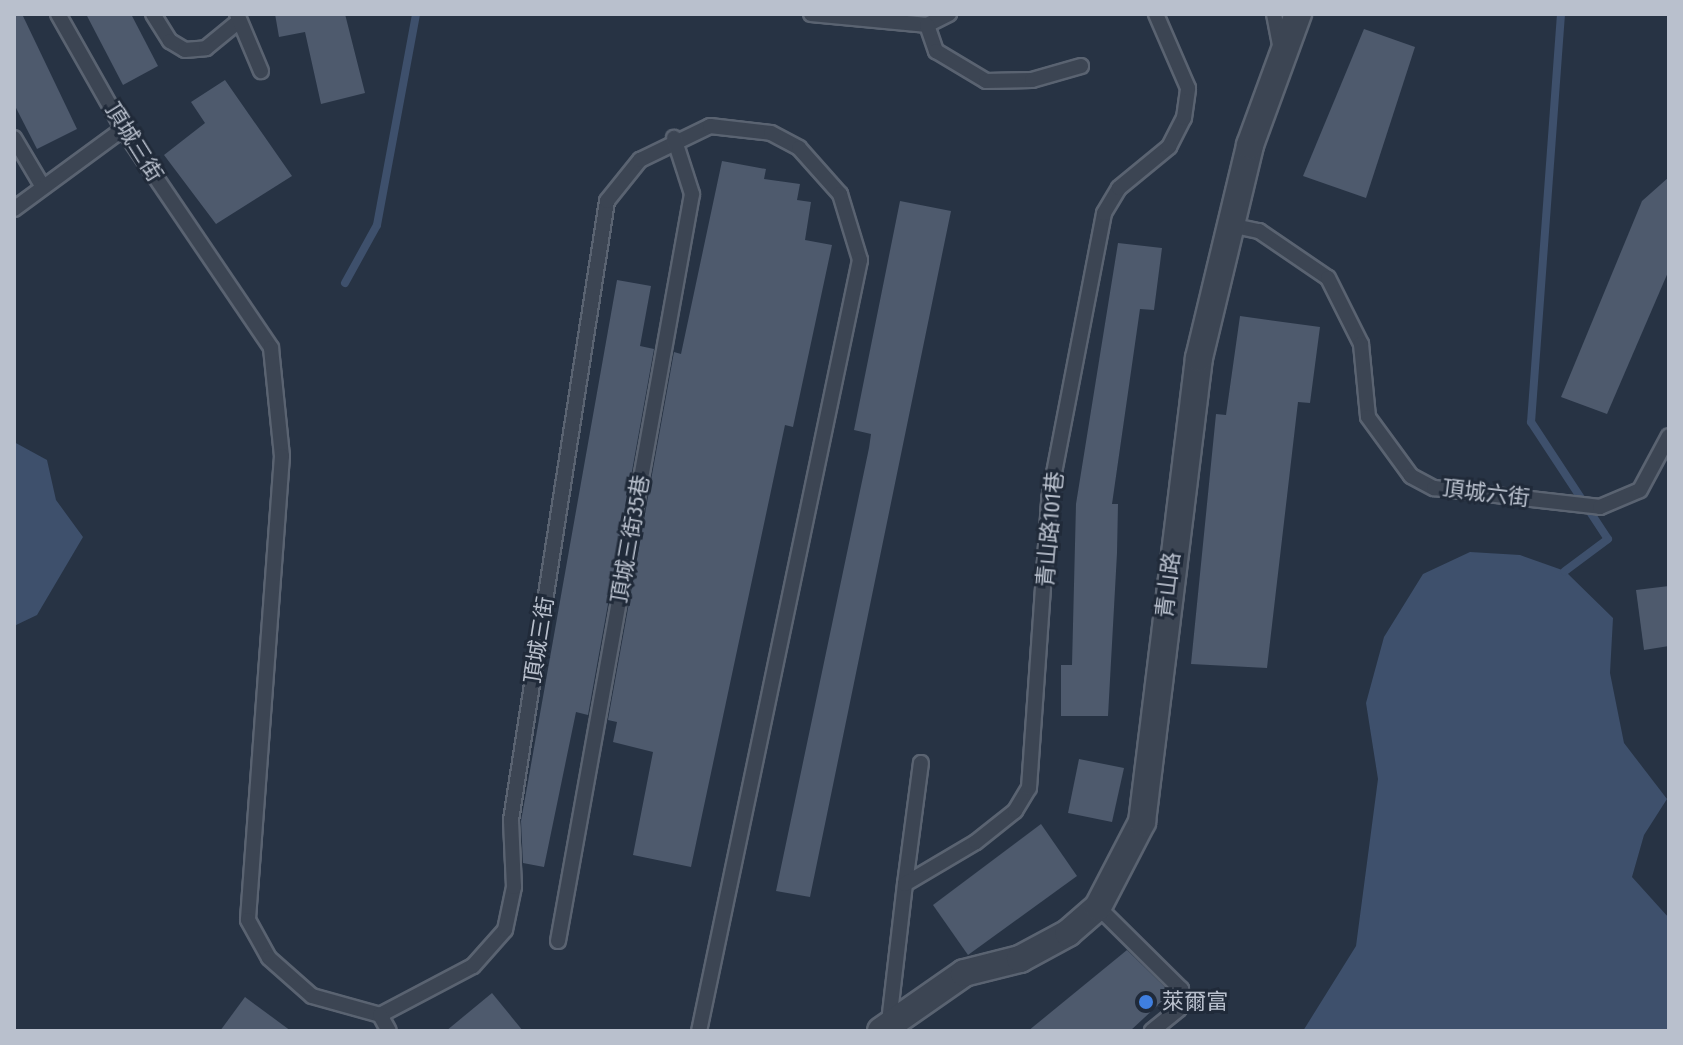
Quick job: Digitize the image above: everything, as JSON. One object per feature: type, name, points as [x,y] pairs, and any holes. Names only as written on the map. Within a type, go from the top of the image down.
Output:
[{"type":"street","name":"青山路","points":[[885,1027],[964,973],[1020,959],[1056,939],[1098,907],[1142,822],[1199,358],[1230,225],[1298,14]]},
{"type":"lane","name":"頂城三街","points":[[58,14],[123,129],[271,348],[282,456],[248,920],[269,958],[312,996],[380,1015],[473,966],[505,930],[514,887],[511,820],[607,201],[640,160],[674,138],[710,126],[746,128],[799,148],[840,194],[860,260],[699,1031]]},
{"type":"lane","points":[[153,14],[170,41],[185,50],[206,48],[238,17],[261,71]]},
{"type":"lane","points":[[811,14],[927,25],[949,14]]},
{"type":"lane","name":"青山路101巷","points":[[905,884],[976,842],[1015,811],[1029,788],[1049,499],[1104,213],[1119,188],[1169,147],[1184,118],[1188,88],[1156,14]]},
{"type":"lane","points":[[1274,14],[1283,55]]},
{"type":"lane","points":[[927,25],[936,51],[986,81],[1032,80],[1081,66]]},
{"type":"lane","points":[[14,209],[123,129]]},
{"type":"lane","points":[[14,138],[43,187]]},
{"type":"lane","name":"頂城三街35巷","points":[[558,941],[692,194],[674,138]]},
{"type":"lane","name":"頂城六街","points":[[1230,225],[1259,231],[1328,278],[1361,344],[1368,417],[1411,476],[1434,488],[1600,507],[1640,490],[1669,436]]},
{"type":"lane","points":[[885,1027],[921,763]]},
{"type":"lane","points":[[1098,907],[1181,989],[1179,1009],[1152,1031]]},
{"type":"lane","points":[[380,1015],[389,1031]]},
{"type":"water","points":[[14,442],[47,460],[56,500],[83,537],[37,615],[14,626]]},
{"type":"water","points":[[1470,552],[1520,555],[1565,571],[1613,618],[1610,673],[1624,743],[1667,799],[1644,835],[1632,877],[1669,918],[1669,1031],[1303,1031],[1356,946],[1378,779],[1366,703],[1384,637],[1423,574]]},
{"type":"building","points":[[14,14],[22,14],[77,129],[37,149],[14,104]]},
{"type":"building","points":[[86,14],[131,14],[158,66],[123,85]]},
{"type":"building","points":[[275,14],[345,14],[365,93],[321,104],[305,32],[279,37]]},
{"type":"building","points":[[1364,29],[1415,47],[1366,198],[1303,176]]},
{"type":"building","points":[[225,80],[292,176],[216,224],[164,155],[205,123],[191,102]]},
{"type":"building","points":[[722,161],[766,169],[764,179],[800,184],[797,200],[811,202],[805,240],[832,245],[793,427],[785,425],[691,867],[633,855],[653,752],[613,742],[617,722],[608,720],[674,352],[681,354]]},
{"type":"building","points":[[1669,177],[1669,270],[1607,414],[1561,397],[1642,201]]},
{"type":"building","points":[[900,201],[951,211],[810,897],[776,891],[869,448],[871,434],[854,430]]},
{"type":"building","points":[[1118,243],[1162,248],[1154,310],[1140,309],[1112,504],[1118,504],[1108,716],[1061,716],[1061,665],[1072,665],[1076,504]]},
{"type":"building","points":[[617,280],[651,286],[640,346],[654,349],[588,715],[576,712],[544,867],[523,863],[521,821]]},
{"type":"building","points":[[1240,316],[1320,327],[1310,403],[1298,402],[1267,668],[1191,664],[1216,414],[1226,415]]},
{"type":"building","points":[[1669,586],[1669,646],[1644,650],[1636,590]]},
{"type":"building","points":[[1079,759],[1124,768],[1112,822],[1068,813]]},
{"type":"building","points":[[1041,824],[1077,876],[968,955],[933,905]]},
{"type":"building","points":[[1127,950],[1171,993],[1130,1031],[1028,1031]]},
{"type":"building","points":[[492,993],[523,1031],[446,1031]]},
{"type":"building","points":[[245,997],[291,1031],[220,1031]]},
{"type":"waterway","points":[[345,283],[377,225],[416,14]]},
{"type":"waterway","points":[[1561,14],[1531,422],[1608,539],[1565,571]]},
{"type":"place","name":"萊爾富","points":[[1146,1002]]}]
